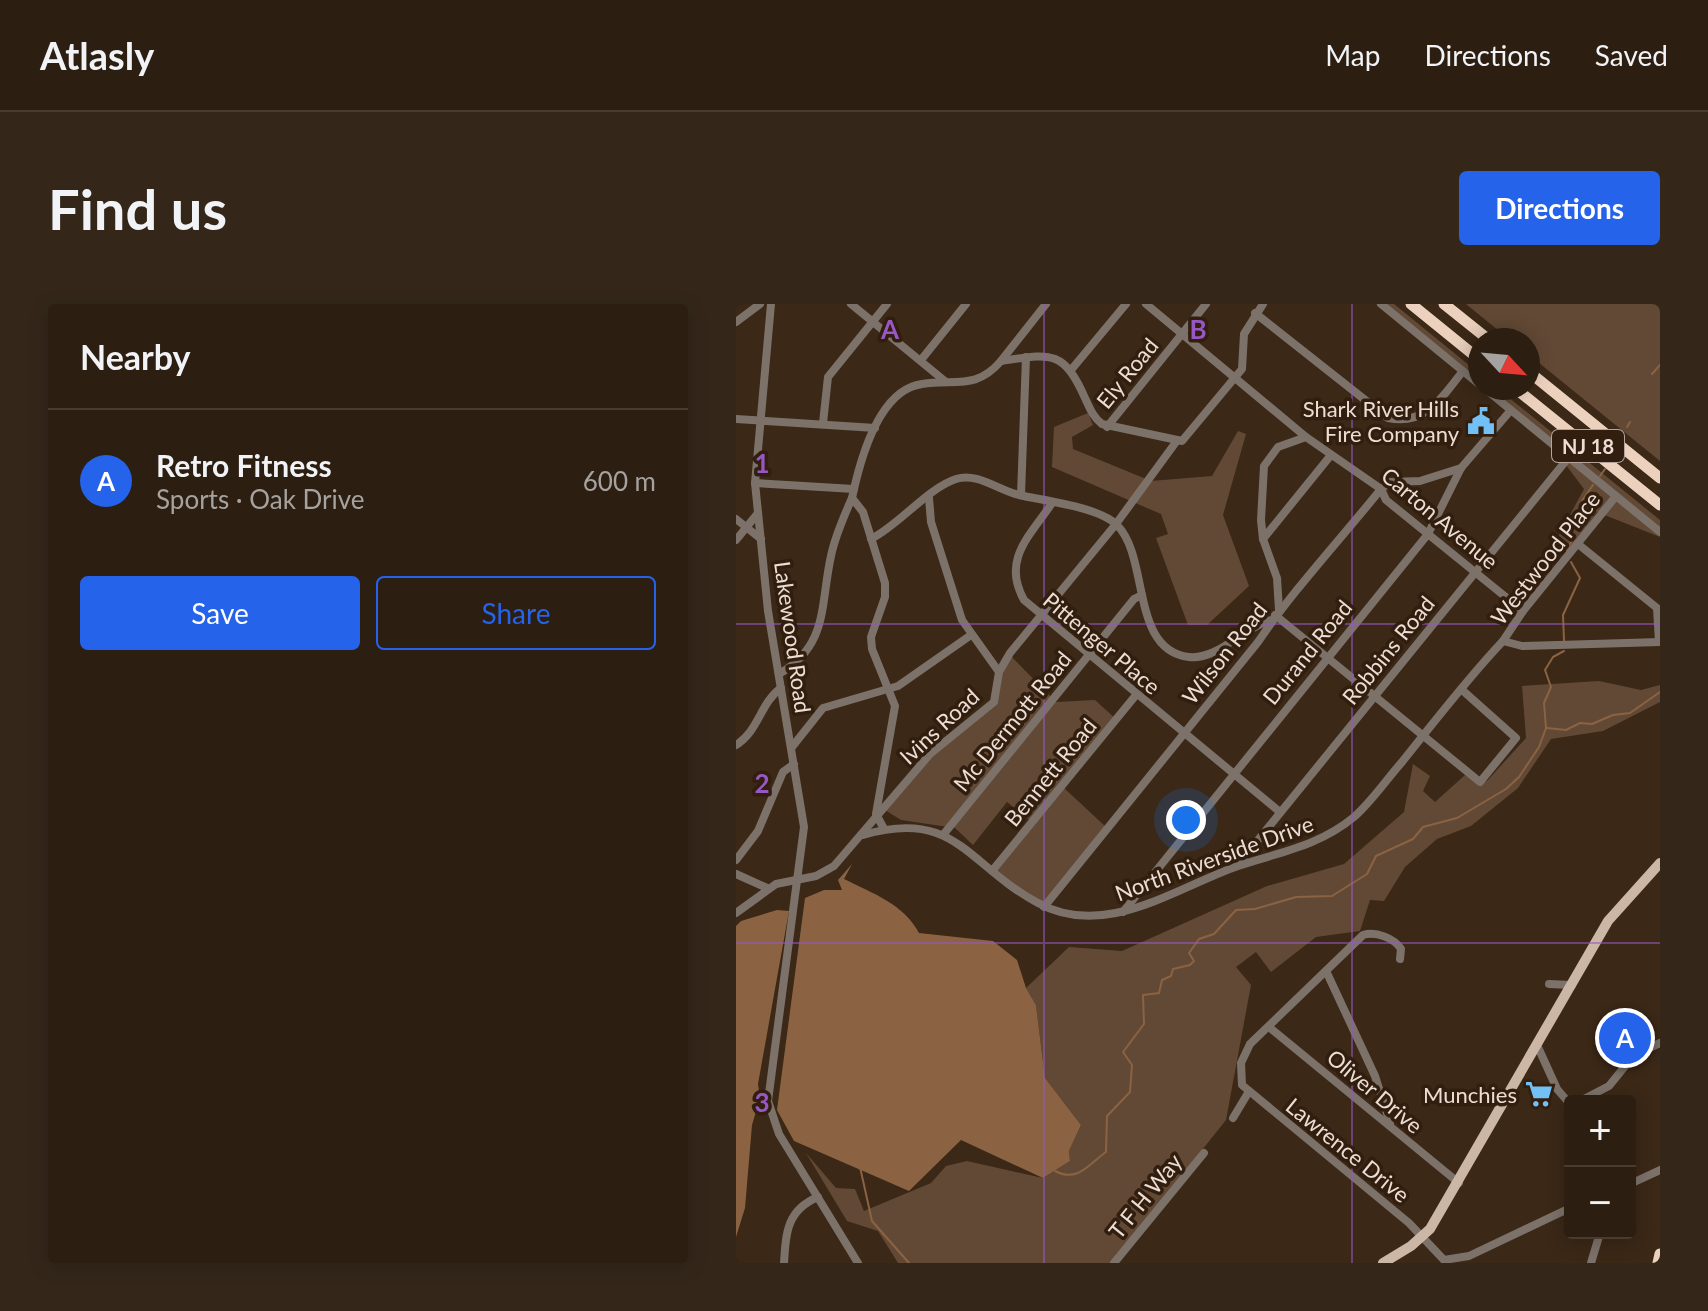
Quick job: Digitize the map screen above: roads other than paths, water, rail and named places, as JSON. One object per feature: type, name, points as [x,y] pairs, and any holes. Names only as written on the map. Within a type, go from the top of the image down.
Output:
[{"type":"highway","points":[[1411,304],[1468,350]]},
{"type":"highway","points":[[1444,304],[1474,328]]},
{"type":"highway","name":"NJ 18","points":[[1540,381],[1660,478]]},
{"type":"highway","name":"NJ 18","points":[[1530,400],[1660,505]]},
{"type":"highway","points":[[1586,417],[1660,471]]},
{"type":"highway","points":[[1658,1263],[1660,1254]]},
{"type":"main road","points":[[1383,1263],[1424,1237],[1456,1198],[1459,1183],[1613,914],[1660,863]]},
{"type":"street","points":[[736,322],[760,304]]},
{"type":"street","name":"Lakewood Road","points":[[771,304],[755,483],[779,674],[804,827],[769,1109],[779,1134],[858,1263]]},
{"type":"street","points":[[851,304],[946,383]]},
{"type":"street","points":[[823,423],[828,377],[887,304]]},
{"type":"street","points":[[921,360],[966,304]]},
{"type":"street","points":[[779,674],[814,643],[826,596],[832,552],[884,408],[898,393],[916,385],[987,376],[1046,304]]},
{"type":"street","points":[[1071,370],[1126,304]]},
{"type":"street","name":"Carton Avenue","points":[[1146,304],[1306,437],[1381,489],[1386,500],[1523,611]]},
{"type":"street","name":"Ely Road","points":[[1107,427],[1206,304]]},
{"type":"street","points":[[1235,377],[1245,360],[1244,334],[1263,304]]},
{"type":"street","points":[[1381,304],[1468,375]]},
{"type":"street","points":[[1255,313],[1388,418],[1411,420],[1426,414],[1463,371]]},
{"type":"street","points":[[1001,361],[1049,356],[1071,370],[1093,417],[1107,427],[1176,442]]},
{"type":"street","points":[[1021,495],[1026,357]]},
{"type":"street","name":"Ivins Road","points":[[767,888],[828,871],[863,835],[876,814],[939,745],[994,702],[999,672],[1116,524],[1176,442],[1185,438],[1235,377]]},
{"type":"street","points":[[1499,400],[1660,532]]},
{"type":"street","name":"Durand Road","points":[[1122,912],[1428,534],[1461,468],[1511,410]]},
{"type":"street","points":[[736,419],[875,428]]},
{"type":"street","points":[[1275,615],[1277,578],[1263,539],[1262,488],[1267,460],[1278,447],[1306,437]]},
{"type":"street","points":[[1263,539],[1331,455]]},
{"type":"street","name":"Robbins Road","points":[[1237,867],[1569,457]]},
{"type":"street","points":[[1381,489],[1390,482],[1420,481],[1461,468]]},
{"type":"street","points":[[871,539],[947,483],[964,477],[979,479],[1021,495],[1095,513],[1116,524],[1126,538],[1159,642],[1185,656],[1208,654],[1275,615]]},
{"type":"street","points":[[755,483],[853,493]]},
{"type":"street","name":"Wilson Road","points":[[1044,907],[1258,642],[1275,615],[1298,594],[1381,489]]},
{"type":"street","points":[[853,493],[861,509],[885,587],[884,603],[871,637],[872,649],[890,690],[895,715],[876,814],[884,829]]},
{"type":"street","name":"Westwood Place","points":[[1503,641],[1523,611],[1616,496]]},
{"type":"street","points":[[929,498],[938,547],[961,618],[999,672]]},
{"type":"street","name":"Pittenger Place","points":[[1052,503],[1022,542],[1015,562],[1020,593],[1040,617],[1280,812]]},
{"type":"street","points":[[736,540],[758,513]]},
{"type":"street","points":[[736,519],[761,539]]},
{"type":"street","points":[[1503,641],[1522,646],[1659,642],[1657,608],[1578,544]]},
{"type":"street","name":"Mc Dermott Road","points":[[943,835],[1134,599],[1142,595]]},
{"type":"street","points":[[1275,615],[1476,781],[1484,780],[1516,738],[1461,689]]},
{"type":"street","points":[[792,747],[823,708],[890,690],[971,635]]},
{"type":"street","name":"North Riverside Drive","points":[[863,835],[884,829],[918,827],[943,835],[1044,907],[1080,915],[1122,912],[1237,867],[1300,848],[1339,828],[1368,803],[1503,641]]},
{"type":"street","points":[[736,745],[751,735],[769,699],[781,688]]},
{"type":"street","name":"Bennett Road","points":[[992,871],[1136,695]]},
{"type":"street","points":[[736,860],[758,831],[783,772],[794,764]]},
{"type":"street","points":[[736,874],[767,888],[736,913]]},
{"type":"street","points":[[1233,1118],[1248,1093],[1241,1079],[1242,1058],[1250,1044],[1363,935],[1371,933],[1394,940],[1401,949],[1400,959]]},
{"type":"street","points":[[1327,973],[1375,1076],[1390,1123]]},
{"type":"street","points":[[1549,984],[1572,985]]},
{"type":"street","name":"Oliver Drive","points":[[1269,1027],[1390,1123],[1399,1135],[1459,1183]]},
{"type":"street","points":[[1592,1095],[1609,1086],[1634,1055],[1660,1043]]},
{"type":"street","points":[[1537,1045],[1557,1089],[1564,1097]]},
{"type":"street","name":"Lawrence Drive","points":[[1248,1093],[1424,1237],[1439,1257],[1458,1260],[1564,1211]]},
{"type":"street","name":"T F H Way","points":[[1114,1263],[1204,1153]]},
{"type":"street","points":[[1636,1181],[1659,1171]]},
{"type":"street","points":[[784,1263],[791,1216],[800,1205],[818,1197]]},
{"type":"street","points":[[1591,1263],[1598,1239]]},
{"type":"waterway","points":[[1652,374],[1660,365]]},
{"type":"waterway","points":[[1627,427],[1630,422]]},
{"type":"waterway","points":[[1600,476],[1605,469]]},
{"type":"waterway","points":[[1567,551],[1572,540],[1571,525],[1579,527],[1584,521],[1582,501],[1593,485]]},
{"type":"waterway","points":[[1564,641],[1563,615],[1580,578],[1571,562]]},
{"type":"waterway","points":[[1055,1171],[1070,1175],[1077,1173],[1106,1152],[1107,1116],[1130,1092],[1132,1065],[1123,1052],[1144,1024],[1143,995],[1159,993],[1162,980],[1171,976],[1173,969],[1190,965],[1194,961],[1189,953],[1199,939],[1214,934],[1236,910],[1255,909],[1296,897],[1332,896],[1367,874],[1376,856],[1413,839],[1423,827],[1457,818],[1506,789],[1519,777],[1539,747],[1546,728],[1544,703],[1551,687],[1545,670],[1553,657],[1564,651]]},
{"type":"waterway","points":[[1547,728],[1566,730],[1580,723],[1592,724],[1613,715],[1630,713],[1660,692]]},
{"type":"waterway","points":[[860,1167],[872,1221],[909,1263]]},
{"type":"place","name":"Shark River Hills Fire Company","points":[[1481,421]]},
{"type":"place","name":"Retro Fitness","points":[[1625,1038]]},
{"type":"place","name":"Munchies","points":[[1539,1094]]}]
